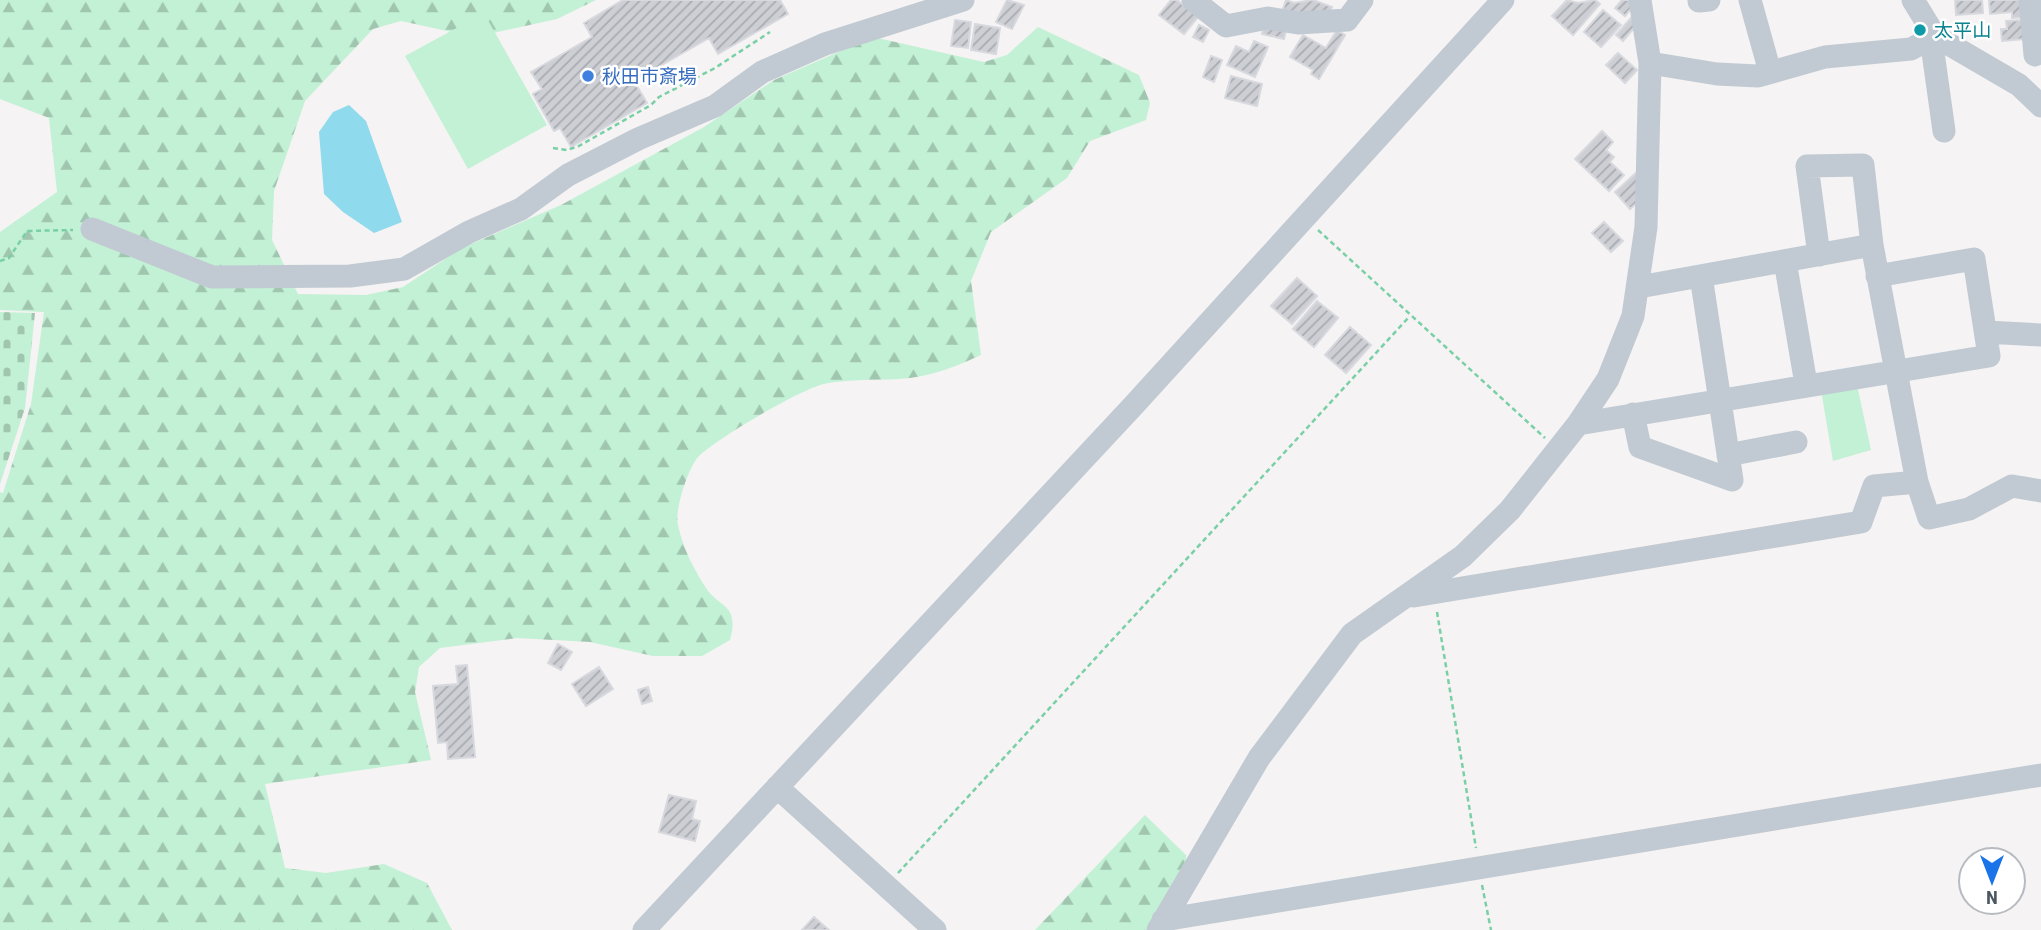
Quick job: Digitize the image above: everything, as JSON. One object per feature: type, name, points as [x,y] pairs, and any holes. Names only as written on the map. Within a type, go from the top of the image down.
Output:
[{"type":"street","points":[[92,229],[212,277],[350,276],[404,269],[469,232],[521,209],[568,175],[638,139],[715,106],[762,72],[825,44],[963,0]]},
{"type":"street","points":[[1193,0],[1226,26],[1268,18],[1298,23],[1347,20],[1362,0]]},
{"type":"street","points":[[644,930],[1133,406],[1303,216],[1503,0]]},
{"type":"street","points":[[1161,925],[1259,758],[1352,634],[1463,556],[1510,510],[1578,424],[1608,379],[1633,316],[1646,227],[1650,63],[1640,0]]},
{"type":"street","points":[[1750,0],[1770,72]]},
{"type":"street","points":[[1913,0],[1933,37],[1944,131]]},
{"type":"street","points":[[1992,67],[2038,55],[2030,0]]},
{"type":"street","points":[[1650,63],[1717,74],[1758,76],[1825,57],[1911,49],[1933,37]]},
{"type":"street","points":[[1933,37],[1992,67],[2020,85],[2041,106]]},
{"type":"street","points":[[1819,255],[1807,166],[1863,165],[1872,245],[1894,370],[1917,482],[1929,518],[1969,509],[2012,486],[2041,491]]},
{"type":"street","points":[[1639,287],[1872,245]]},
{"type":"street","points":[[1578,424],[1806,384],[1989,356],[1974,259],[1877,276]]},
{"type":"street","points":[[1785,261],[1806,384]]},
{"type":"street","points":[[1633,414],[1640,447],[1732,480],[1722,399],[1701,276]]},
{"type":"street","points":[[1986,332],[2041,335]]},
{"type":"street","points":[[1728,455],[1796,442]]},
{"type":"street","points":[[1407,597],[1861,522],[1874,486],[1917,482]]},
{"type":"street","points":[[1161,925],[2041,775]]},
{"type":"street","points":[[777,787],[935,930]]},
{"type":"path","points":[[553,148],[567,150],[579,146],[651,105],[659,97],[715,68],[770,32]]},
{"type":"path","points":[[1303,216],[1409,317],[1558,450]]},
{"type":"path","points":[[0,261],[9,258],[27,232],[92,229]]},
{"type":"path","points":[[886,885],[1409,317]]},
{"type":"path","points":[[1433,592],[1491,930]]},
{"type":"green space","points":[[0,0],[596,0],[557,19],[475,37],[401,21],[373,29],[305,101],[274,191],[272,240],[298,294],[366,295],[403,287],[462,248],[561,205],[704,127],[774,80],[873,37],[984,62],[1007,55],[1038,27],[1139,75],[1150,103],[1146,120],[1090,141],[1067,178],[991,232],[971,281],[981,355],[919,377],[841,381],[820,385],[740,427],[696,460],[680,499],[678,525],[686,550],[701,580],[730,613],[730,640],[702,656],[653,656],[590,642],[517,638],[440,648],[419,667],[415,692],[431,760],[265,784],[285,868],[326,873],[384,864],[427,883],[452,930],[0,930],[0,492],[3,493],[31,404],[44,312],[0,310],[0,232],[57,192],[49,118],[0,99]]},
{"type":"green space","points":[[484,13],[547,125],[468,169],[405,56]]},
{"type":"green space","points":[[0,312],[35,313],[25,408],[0,484]]},
{"type":"green space","points":[[1857,385],[1871,450],[1833,461],[1821,390]]},
{"type":"green space","points":[[1145,815],[1186,855],[1186,863],[1151,930],[1035,930]]},
{"type":"water","points":[[349,105],[366,121],[402,222],[374,233],[343,212],[324,194],[319,132],[333,112]]},
{"type":"building","name":"秋田市斎場","points":[[623,0],[780,0],[788,14],[718,54],[709,38],[634,81],[647,103],[571,147],[560,128],[554,131],[533,94],[542,89],[531,72],[592,37],[584,23]]},
{"type":"building","points":[[1007,0],[1024,5],[1012,29],[996,22]]},
{"type":"building","points":[[1171,0],[1177,0],[1198,17],[1184,34],[1159,15]]},
{"type":"building","points":[[1286,0],[1294,3],[1313,0],[1332,7],[1327,19],[1282,12]]},
{"type":"building","points":[[1567,0],[1578,3],[1595,0],[1600,4],[1573,35],[1552,16]]},
{"type":"building","points":[[1622,0],[1630,0],[1635,4],[1625,16],[1615,8]]},
{"type":"building","points":[[1955,0],[1982,0],[1983,13],[1956,15]]},
{"type":"building","points":[[1989,0],[2023,0],[2024,17],[2012,18],[2012,12],[1990,14]]},
{"type":"building","points":[[1603,10],[1621,25],[1601,47],[1584,32]]},
{"type":"building","points":[[1631,18],[1637,23],[1637,33],[1633,29],[1623,41],[1616,35]]},
{"type":"building","points":[[955,20],[971,22],[968,48],[951,46]]},
{"type":"building","points":[[2024,20],[2025,39],[2002,41],[2001,29],[2007,29],[2006,21]]},
{"type":"building","points":[[1265,21],[1287,27],[1284,39],[1262,34]]},
{"type":"building","points":[[975,24],[1000,28],[996,54],[971,50]]},
{"type":"building","points":[[1199,25],[1209,30],[1203,42],[1193,37]]},
{"type":"building","points":[[1337,30],[1345,35],[1319,79],[1311,74],[1313,70],[1290,57],[1303,35],[1326,48]]},
{"type":"building","points":[[1254,41],[1268,47],[1255,77],[1227,65],[1236,46],[1249,52]]},
{"type":"building","points":[[1618,53],[1637,70],[1625,83],[1606,65]]},
{"type":"building","points":[[1211,56],[1222,60],[1214,82],[1203,77]]},
{"type":"building","points":[[1231,76],[1262,84],[1257,106],[1225,98]]},
{"type":"building","points":[[1602,131],[1613,142],[1606,150],[1614,157],[1610,162],[1624,175],[1609,191],[1575,159]]},
{"type":"building","points":[[1636,173],[1639,176],[1638,202],[1630,209],[1615,192]]},
{"type":"building","points":[[1604,222],[1623,241],[1611,252],[1592,233]]},
{"type":"building","points":[[1297,278],[1317,296],[1292,324],[1271,306]]},
{"type":"building","points":[[1317,301],[1338,318],[1314,347],[1293,329]]},
{"type":"building","points":[[1350,327],[1371,345],[1346,373],[1325,355]]},
{"type":"building","points":[[558,644],[572,652],[561,670],[548,663]]},
{"type":"building","points":[[467,665],[475,757],[448,759],[447,742],[438,743],[433,686],[458,684],[456,666]]},
{"type":"building","points":[[599,667],[613,689],[586,706],[572,684]]},
{"type":"building","points":[[648,687],[652,701],[642,704],[638,690]]},
{"type":"building","points":[[669,795],[696,801],[692,819],[700,821],[695,841],[659,832]]},
{"type":"building","points":[[814,917],[829,930],[802,930]]},
{"type":"place","name":"太平山","points":[[1920,30]]},
{"type":"place","name":"秋田市斎場","points":[[588,76]]}]
